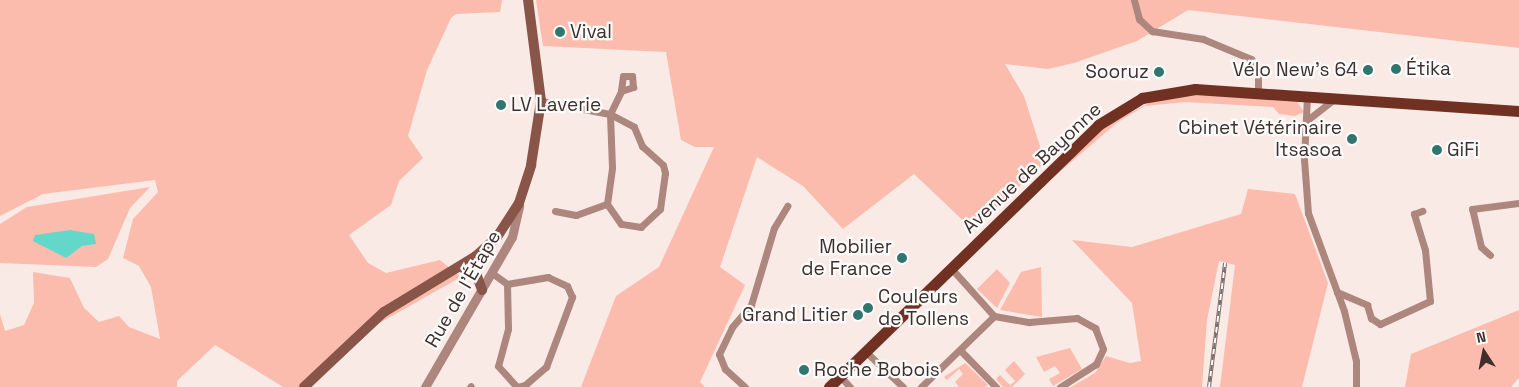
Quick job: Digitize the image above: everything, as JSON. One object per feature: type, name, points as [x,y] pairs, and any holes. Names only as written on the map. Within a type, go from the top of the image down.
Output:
[{"type":"main road","points":[[304,387],[384,312],[461,266],[497,236],[519,203],[531,166],[540,102],[528,0]]},
{"type":"main road","name":"Avenue de Bayonne","points":[[829,387],[1098,125],[1122,108],[1174,90],[1258,92],[1519,111]]},
{"type":"main road","points":[[461,266],[477,276],[482,290]]},
{"type":"street","points":[[1134,0],[1139,19],[1152,31],[1203,39],[1251,59],[1258,70],[1258,92]]},
{"type":"street","points":[[540,102],[610,114],[634,127],[642,146],[663,165],[665,174],[660,209],[641,227],[620,224],[607,204],[612,167],[610,114],[621,91]]},
{"type":"street","points":[[1307,96],[1308,212],[1337,292],[1356,361],[1356,387]]},
{"type":"street","points":[[1306,121],[1335,98]]},
{"type":"street","name":"Rue de l'Étape","points":[[425,387],[492,274],[516,228],[519,203]]},
{"type":"street","points":[[1490,255],[1481,247],[1472,209],[1519,203]]},
{"type":"street","points":[[555,211],[576,215],[607,204]]},
{"type":"street","points":[[745,387],[725,369],[719,354],[732,327],[751,305],[774,228],[787,206]]},
{"type":"street","points":[[1337,292],[1367,305],[1371,318],[1380,324],[1430,301],[1425,250],[1414,214],[1422,211]]},
{"type":"street","points":[[951,268],[994,316],[1030,322],[1077,318],[1096,328],[1103,349],[1096,364],[1060,387]]},
{"type":"street","points":[[492,274],[507,284],[548,277],[567,286],[572,297],[546,367],[525,385],[517,387],[498,366],[508,329],[507,284]]},
{"type":"street","points":[[921,387],[962,352],[994,316]]},
{"type":"street","points":[[866,352],[903,387]]},
{"type":"street","points":[[962,352],[996,387]]},
{"type":"street","points":[[840,376],[850,387]]},
{"type":"shaded area","points":[[0,0],[502,0],[500,12],[456,14],[451,18],[427,70],[408,136],[423,158],[399,181],[391,205],[349,235],[368,263],[386,273],[440,260],[461,277],[376,325],[312,387],[283,387],[215,345],[177,381],[177,387],[0,387],[0,314],[5,331],[24,325],[34,303],[33,272],[70,278],[84,308],[99,322],[119,316],[129,327],[160,339],[151,287],[139,266],[123,258],[133,219],[158,192],[155,180],[43,194],[0,216]]},
{"type":"shaded area","points":[[536,0],[1519,0],[1519,48],[1188,10],[1137,41],[1074,63],[1048,69],[1005,64],[1024,96],[1045,162],[973,230],[914,174],[843,229],[803,186],[757,157],[720,267],[745,285],[700,382],[705,387],[581,387],[616,296],[659,267],[714,147],[695,147],[681,140],[666,52],[543,46]]},
{"type":"shaded area","points":[[1194,94],[1296,100],[1304,112],[1295,116],[1279,114],[1273,107],[1185,102],[1145,106],[1118,122],[1042,187],[1106,125],[1159,98]]},
{"type":"shaded area","points":[[150,187],[130,208],[108,259],[96,267],[0,263],[0,224],[27,207]]},
{"type":"shaded area","points":[[1248,189],[1295,194],[1328,283],[1302,387],[1220,387],[1235,265],[1219,261],[1207,320],[1202,387],[1071,387],[1095,373],[1106,356],[1130,363],[1141,361],[1132,303],[1072,240],[1132,247],[1241,214]]},
{"type":"shaded area","points":[[1041,267],[1042,317],[1000,310],[1021,272]]},
{"type":"shaded area","points":[[997,269],[1010,283],[997,308],[977,289]]},
{"type":"shaded area","points":[[1519,310],[1519,378],[1511,387],[1405,387],[1411,354]]},
{"type":"shaded area","points":[[1070,348],[1082,369],[1053,386],[1049,379],[1060,373],[1055,366],[1044,372],[1036,357]]},
{"type":"shaded area","points":[[1014,361],[1025,374],[1012,387],[1003,387],[996,379],[1000,375],[1010,385],[1015,381],[1005,370]]},
{"type":"shaded area","points":[[965,363],[988,385],[985,387],[959,387],[955,382],[963,374],[959,369],[947,380],[944,377]]},
{"type":"water","points":[[70,230],[94,234],[96,244],[82,246],[66,258],[33,241],[35,235]]},
{"type":"railway","points":[[1209,387],[1225,263]]},
{"type":"place","name":"Vival","points":[[560,32]]},
{"type":"place","name":"Étika","points":[[1396,69]]},
{"type":"place","name":"Vélo New's 64","points":[[1368,70]]},
{"type":"place","name":"Sooruz","points":[[1159,72]]},
{"type":"place","name":"LV Laverie","points":[[501,105]]},
{"type":"place","name":"Cbinet Vétérinaire Itsasoa","points":[[1352,139]]},
{"type":"place","name":"GiFi","points":[[1437,150]]},
{"type":"place","name":"Mobilier de France","points":[[902,258]]},
{"type":"place","name":"Couleurs de Tollens","points":[[868,308]]},
{"type":"place","name":"Grand Litier","points":[[858,315]]},
{"type":"place","name":"Roche Bobois","points":[[804,370]]}]
